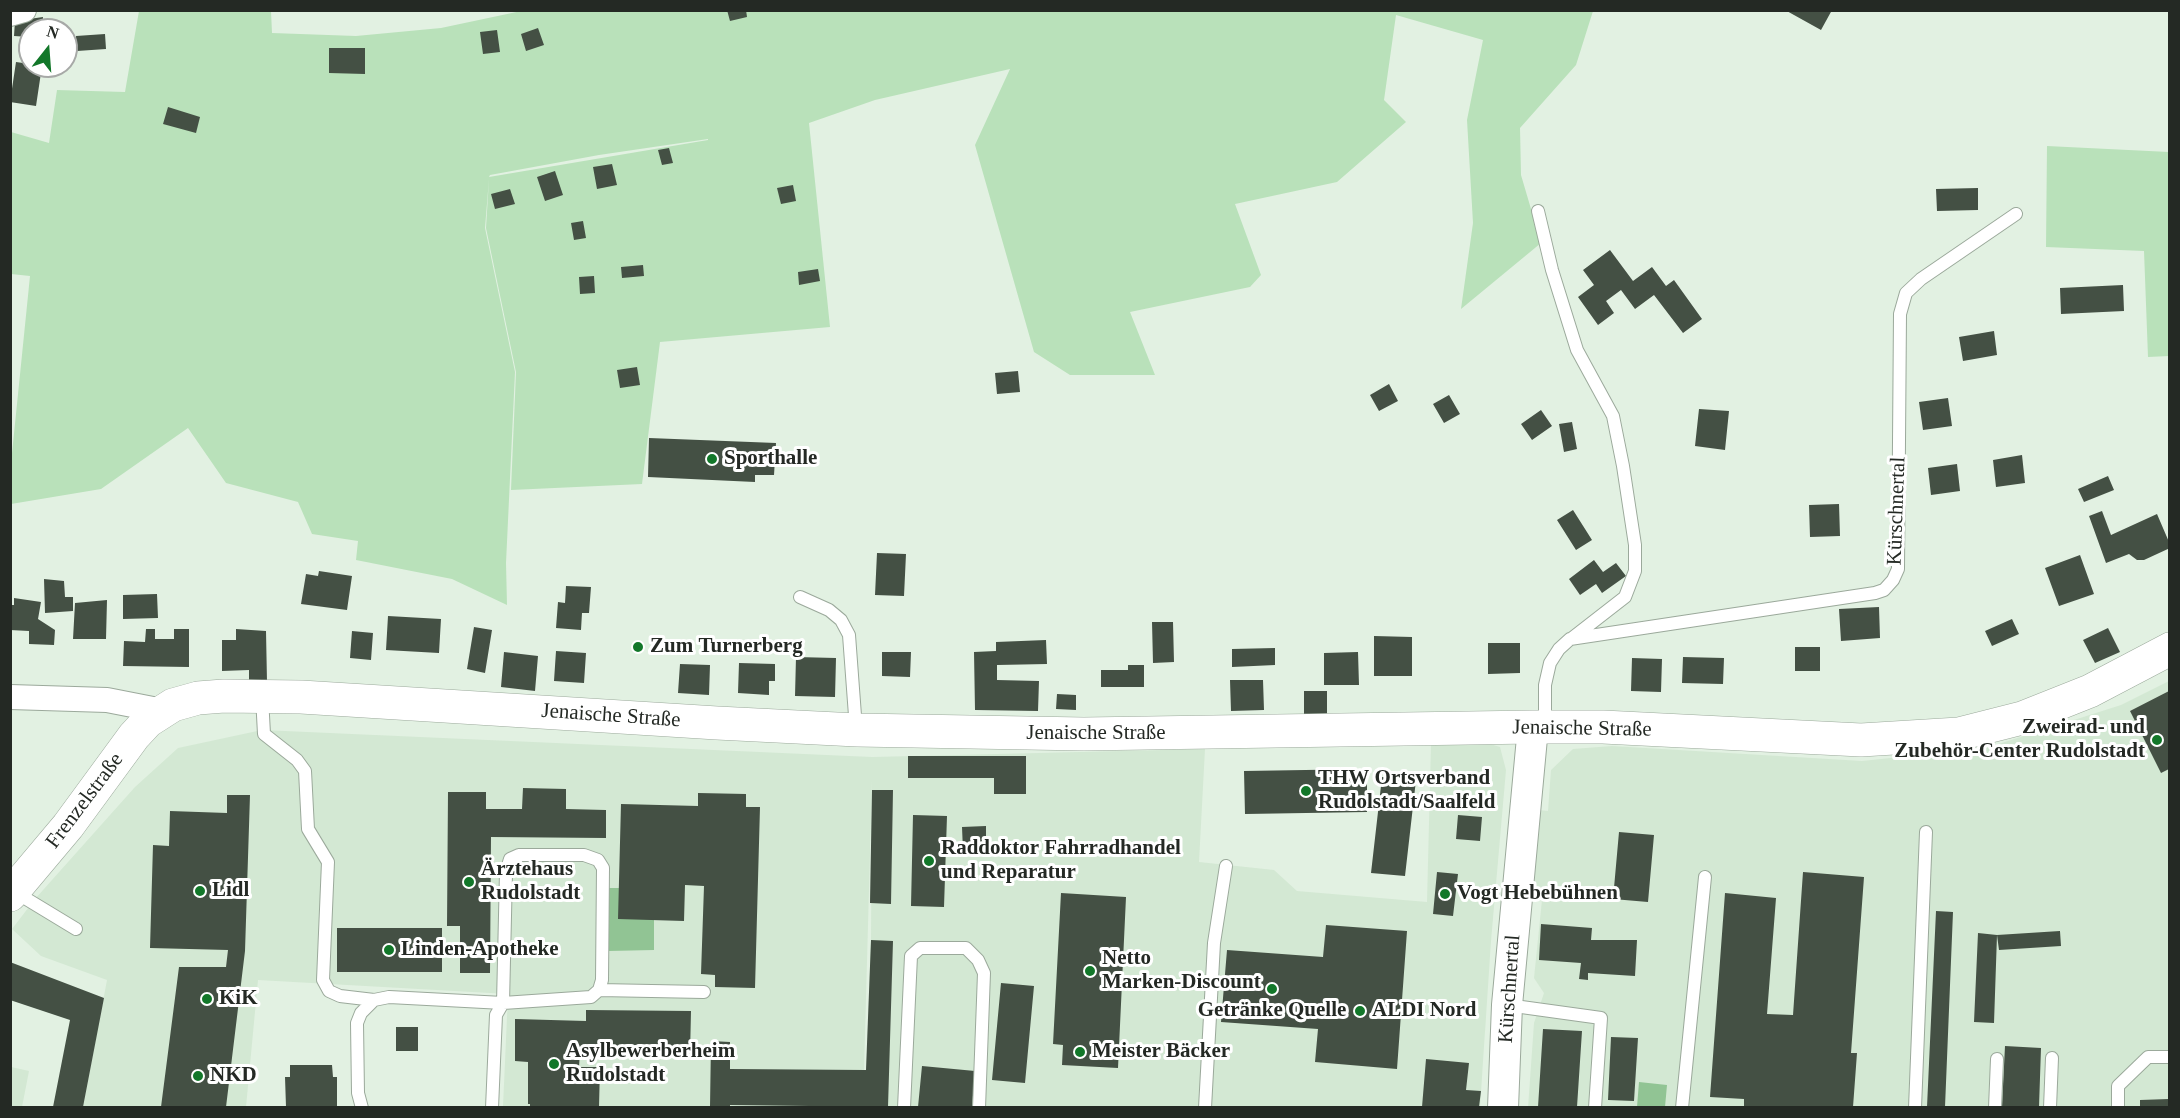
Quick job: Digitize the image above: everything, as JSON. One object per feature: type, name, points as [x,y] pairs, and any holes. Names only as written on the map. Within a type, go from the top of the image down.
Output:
[{"type":"main road","name":"Jenaische Straße","points":[[163,711],[173,705],[198,698],[262,696],[856,730],[1130,734],[1539,727],[1615,728],[1861,740],[1959,734],[2022,718],[2090,691],[2169,649]]},
{"type":"main road","name":"Frenzelstraße","points":[[12,893],[68,826],[134,736],[163,711]]},
{"type":"street","points":[[10,14],[24,10]]},
{"type":"street","points":[[10,697],[107,700],[163,711]]},
{"type":"street","name":"Kürschnertal","points":[[1503,1107],[1507,1005],[1539,727]]},
{"type":"lane","points":[[1538,212],[1552,270],[1577,350],[1613,416],[1635,545],[1635,572],[1625,597],[1570,639]]},
{"type":"lane","name":"Kürschnertal","points":[[1539,727],[1550,663],[1559,649],[1570,639],[1884,590],[1893,580],[1898,568],[1900,314],[1906,293],[1921,279],[2016,214]]},
{"type":"lane","points":[[800,597],[829,610],[841,620],[849,635],[856,730]]},
{"type":"lane","points":[[262,696],[264,734],[297,760],[305,771],[308,829],[328,862],[323,980],[328,990],[340,996],[374,1000],[389,997],[503,1003],[591,997],[599,990],[602,980],[603,868],[598,860],[584,855],[519,855],[510,859],[506,872],[503,1003],[496,1015],[492,1107]]},
{"type":"lane","points":[[1915,1107],[1926,832]]},
{"type":"lane","points":[[1204,1107],[1214,943],[1227,866]]},
{"type":"lane","points":[[1682,1107],[1704,876]]},
{"type":"lane","points":[[12,893],[76,929]]},
{"type":"lane","points":[[904,1107],[911,956],[920,948],[966,948],[978,960],[984,973],[979,1107]]},
{"type":"lane","points":[[599,990],[704,992]]},
{"type":"lane","points":[[362,1107],[358,1093],[357,1023],[361,1012],[374,1000]]},
{"type":"lane","points":[[1507,1005],[1601,1018],[1595,1107]]},
{"type":"lane","points":[[2118,1107],[2118,1086],[2148,1057],[2169,1057]]},
{"type":"lane","points":[[2050,1107],[2052,1058]]},
{"type":"lane","points":[[1995,1107],[1997,1059]]},
{"type":"shaded area","points":[[526,10],[1593,11],[1576,65],[1520,128],[1521,175],[1541,243],[1461,309],[1473,223],[1467,120],[1483,40],[1396,15],[1384,100],[1406,122],[1337,182],[1235,204],[1261,275],[1250,287],[1130,312],[1155,375],[1070,375],[1034,352],[975,145],[1010,69],[875,100],[809,123],[830,327],[660,342],[642,484],[511,490],[516,372],[486,228],[489,179],[485,228],[515,372],[506,563],[507,605],[452,579],[356,560],[358,541],[312,534],[298,502],[226,483],[188,428],[101,489],[11,504],[11,463],[30,276],[11,274],[11,132],[49,143],[57,90],[125,92],[139,11],[271,11],[272,33],[356,36],[441,28]],"holes":[[[708,140],[489,177],[599,155]]]},
{"type":"shaded area","points":[[2047,146],[2169,152],[2169,356],[2148,357],[2144,251],[2046,247]]},
{"type":"shaded area","points":[[2169,681],[2169,1107],[1528,1108],[1534,1023],[1544,993],[1534,978],[1542,900],[1534,887],[1539,810],[1548,811],[1551,770],[1573,749],[1612,746],[1862,761],[1986,748],[2121,705]]},
{"type":"shaded area","points":[[262,730],[872,757],[1205,749],[1199,862],[1274,870],[1297,891],[1427,902],[1431,744],[1490,744],[1500,747],[1506,770],[1491,941],[1480,1107],[865,1107],[871,940],[872,780],[863,1107],[503,1107],[508,994],[258,980],[246,1107],[83,1107],[107,980],[41,956],[12,929],[35,899],[135,787],[178,748]]},
{"type":"shaded area","points":[[608,888],[654,888],[654,950],[608,951]]},
{"type":"shaded area","points":[[11,1067],[29,1071],[22,1107],[11,1107]]},
{"type":"shaded area","points":[[1639,1082],[1667,1085],[1665,1107],[1637,1107]]},
{"type":"building","points":[[727,10],[746,10],[747,17],[730,21]]},
{"type":"building","points":[[1785,10],[1832,10],[1821,30]]},
{"type":"building","points":[[15,21],[18,21],[18,36],[14,36]]},
{"type":"building","points":[[538,28],[544,45],[526,51],[521,34]]},
{"type":"building","points":[[497,30],[500,52],[483,54],[480,32]]},
{"type":"building","points":[[105,34],[106,49],[78,51],[78,36]]},
{"type":"building","points":[[329,48],[365,48],[365,74],[329,73]]},
{"type":"building","points":[[16,62],[18,62],[18,78],[40,78],[36,106],[10,102]]},
{"type":"building","points":[[168,107],[200,117],[196,133],[163,124]]},
{"type":"building","points":[[669,148],[673,163],[662,165],[658,150]]},
{"type":"building","points":[[612,164],[617,185],[597,189],[593,167]]},
{"type":"building","points":[[555,171],[563,195],[545,201],[537,177]]},
{"type":"building","points":[[793,185],[796,201],[781,204],[777,188]]},
{"type":"building","points":[[1978,188],[1978,210],[1937,211],[1936,189]]},
{"type":"building","points":[[510,189],[515,204],[495,209],[491,194]]},
{"type":"building","points":[[583,221],[586,238],[574,240],[571,223]]},
{"type":"building","points":[[1610,250],[1633,281],[1652,267],[1666,286],[1674,280],[1702,319],[1683,333],[1654,295],[1635,309],[1621,290],[1606,301],[1614,313],[1598,325],[1578,297],[1594,285],[1583,270]]},
{"type":"building","points":[[643,265],[644,276],[622,278],[621,267]]},
{"type":"building","points":[[818,269],[820,281],[799,285],[798,272]]},
{"type":"building","points":[[594,276],[595,293],[580,294],[579,277]]},
{"type":"building","points":[[2123,285],[2124,311],[2061,314],[2060,288]]},
{"type":"building","points":[[1994,331],[1997,355],[1963,361],[1959,337]]},
{"type":"building","points":[[637,367],[640,385],[620,388],[617,370]]},
{"type":"building","points":[[1018,371],[1020,392],[997,394],[995,373]]},
{"type":"building","points":[[1389,384],[1398,401],[1379,411],[1370,395]]},
{"type":"building","points":[[1449,395],[1460,414],[1444,423],[1433,404]]},
{"type":"building","points":[[1948,398],[1952,426],[1923,430],[1919,402]]},
{"type":"building","points":[[1699,409],[1729,411],[1725,450],[1695,446]]},
{"type":"building","points":[[1541,410],[1552,426],[1532,440],[1521,424]]},
{"type":"building","points":[[1572,422],[1577,449],[1564,452],[1559,424]]},
{"type":"building","name":"Sporthalle","points":[[649,438],[776,443],[774,475],[755,475],[755,482],[648,477]]},
{"type":"building","points":[[2022,455],[2025,483],[1996,487],[1993,460]]},
{"type":"building","points":[[1957,464],[1960,491],[1931,495],[1928,468]]},
{"type":"building","points":[[2108,476],[2114,490],[2084,502],[2078,489]]},
{"type":"building","points":[[1839,504],[1840,536],[1810,537],[1809,505]]},
{"type":"building","points":[[1573,510],[1592,540],[1576,550],[1557,520]]},
{"type":"building","points":[[2102,511],[2111,535],[2157,514],[2170,548],[2144,560],[2137,560],[2129,554],[2106,563],[2089,516]]},
{"type":"building","points":[[877,553],[906,554],[904,596],[875,595]]},
{"type":"building","points":[[2080,555],[2094,594],[2059,606],[2045,568]]},
{"type":"building","points":[[1594,560],[1603,572],[1616,563],[1626,576],[1602,593],[1596,584],[1580,595],[1569,579]]},
{"type":"building","points":[[319,571],[352,576],[347,610],[301,604],[306,574],[318,576]]},
{"type":"building","points":[[44,579],[64,581],[65,597],[73,597],[73,611],[45,613]]},
{"type":"building","points":[[566,586],[591,587],[589,613],[582,613],[581,630],[556,628],[558,602],[565,603]]},
{"type":"building","points":[[157,594],[158,618],[123,619],[123,595]]},
{"type":"building","points":[[14,598],[41,602],[38,619],[55,630],[54,645],[29,644],[29,631],[10,630],[10,605],[14,605]]},
{"type":"building","points":[[107,600],[106,639],[73,639],[75,603]]},
{"type":"building","points":[[1879,607],[1880,638],[1841,641],[1839,609]]},
{"type":"building","points":[[388,616],[441,619],[439,653],[386,650]]},
{"type":"building","points":[[2012,619],[2019,634],[1992,646],[1985,631]]},
{"type":"building","points":[[1152,622],[1173,622],[1174,662],[1153,663]]},
{"type":"building","points":[[474,627],[492,630],[485,673],[467,669]]},
{"type":"building","points":[[2108,628],[2120,652],[2095,663],[2083,640]]},
{"type":"building","points":[[146,629],[155,629],[155,639],[174,639],[174,629],[189,629],[189,667],[123,666],[124,641],[145,642]]},
{"type":"building","points":[[236,629],[266,631],[267,682],[249,682],[249,670],[222,671],[222,640],[236,640]]},
{"type":"building","points":[[352,631],[373,633],[371,660],[350,658]]},
{"type":"building","points":[[1374,636],[1412,637],[1412,676],[1374,676]]},
{"type":"building","points":[[1046,640],[1047,664],[997,665],[997,680],[1039,681],[1038,711],[975,710],[974,652],[996,651],[996,642]]},
{"type":"building","points":[[1488,643],[1520,643],[1520,673],[1488,674]]},
{"type":"building","points":[[1795,647],[1820,647],[1820,671],[1795,671]]},
{"type":"building","points":[[1275,648],[1275,665],[1232,667],[1232,649]]},
{"type":"building","points":[[556,651],[586,653],[584,683],[554,681]]},
{"type":"building","points":[[504,652],[538,656],[535,691],[501,687]]},
{"type":"building","points":[[882,652],[911,652],[910,677],[882,676]]},
{"type":"building","points":[[1358,652],[1359,685],[1324,685],[1324,653]]},
{"type":"building","points":[[796,657],[836,658],[835,697],[795,696]]},
{"type":"building","points":[[1683,657],[1724,658],[1723,684],[1682,683]]},
{"type":"building","points":[[1632,658],[1662,659],[1661,692],[1631,691]]},
{"type":"building","points":[[739,663],[775,664],[775,681],[769,681],[769,695],[738,693]]},
{"type":"building","points":[[680,664],[710,665],[709,695],[678,693]]},
{"type":"building","points":[[1128,665],[1144,665],[1144,687],[1101,687],[1101,670],[1128,670]]},
{"type":"building","points":[[1230,680],[1263,680],[1264,710],[1231,711]]},
{"type":"building","points":[[1304,691],[1327,691],[1327,715],[1304,715]]},
{"type":"building","name":"Zweirad- und Zubehör-Center Rudolstadt","points":[[2169,691],[2169,769],[2161,773],[2130,711]]},
{"type":"building","points":[[1057,694],[1076,695],[1076,710],[1056,709]]},
{"type":"building","points":[[908,756],[1026,756],[1026,794],[994,794],[994,778],[908,778]]},
{"type":"building","name":"THW Ortsverband Rudolstadt/Saalfeld","points":[[1367,769],[1367,812],[1245,814],[1244,771]]},
{"type":"building","points":[[1382,777],[1416,780],[1405,876],[1371,873]]},
{"type":"building","name":"Ärztehaus Rudolstadt","points":[[523,788],[566,789],[566,809],[606,810],[606,838],[491,837],[490,973],[460,973],[460,926],[447,926],[448,792],[486,792],[486,809],[522,809]]},
{"type":"building","points":[[872,790],[893,790],[891,904],[870,903]]},
{"type":"building","points":[[698,793],[746,794],[746,807],[760,807],[755,988],[715,987],[715,975],[701,974],[704,886],[685,885],[684,921],[618,919],[621,804],[698,806]]},
{"type":"building","points":[[227,795],[250,795],[245,951],[226,1107],[161,1107],[179,967],[226,967],[228,950],[150,948],[153,845],[169,846],[170,811],[227,813]]},
{"type":"building","name":"Raddoktor Fahrradhandel und Reparatur","points":[[913,815],[947,816],[944,907],[911,906]]},
{"type":"building","points":[[1458,815],[1482,817],[1480,841],[1456,839]]},
{"type":"building","points":[[986,826],[986,850],[963,851],[962,827]]},
{"type":"building","points":[[1619,832],[1654,835],[1648,902],[1613,899]]},
{"type":"building","name":"Vogt Hebebühnen","points":[[1437,872],[1458,874],[1453,916],[1433,914]]},
{"type":"building","points":[[1803,872],[1864,877],[1851,1053],[1857,1053],[1853,1107],[1744,1107],[1744,1099],[1710,1097],[1725,893],[1776,898],[1767,1014],[1793,1015]]},
{"type":"building","name":"Netto Marken-Discount","points":[[1061,893],[1126,897],[1118,1068],[1062,1065],[1063,1045],[1053,1044]]},
{"type":"building","points":[[1936,911],[1953,912],[1945,1107],[1927,1107]]},
{"type":"building","points":[[1541,924],[1592,928],[1591,940],[1637,940],[1635,976],[1588,973],[1588,980],[1579,979],[1581,963],[1539,960]]},
{"type":"building","name":"ALDI Nord","points":[[1326,925],[1407,931],[1397,1069],[1315,1062],[1318,1029],[1221,1022],[1227,950],[1323,957]]},
{"type":"building","points":[[337,928],[442,928],[442,972],[337,972]]},
{"type":"building","points":[[2060,931],[2061,946],[1999,950],[1997,935]]},
{"type":"building","points":[[1978,933],[1997,935],[1994,1023],[1974,1022]]},
{"type":"building","points":[[871,940],[893,941],[888,1107],[730,1105],[730,1107],[710,1107],[711,1041],[730,1042],[730,1069],[866,1070]]},
{"type":"building","points":[[10,962],[104,998],[83,1107],[53,1107],[70,1020],[10,1000]]},
{"type":"building","points":[[1001,983],[1034,986],[1025,1083],[992,1080]]},
{"type":"building","points":[[586,1010],[691,1011],[690,1055],[586,1054],[580,1051],[579,1067],[600,1067],[599,1107],[530,1107],[528,1104],[528,1062],[515,1061],[515,1019],[586,1021]]},
{"type":"building","points":[[396,1027],[418,1027],[418,1051],[396,1051]]},
{"type":"building","points":[[1543,1029],[1582,1031],[1577,1107],[1538,1107]]},
{"type":"building","points":[[1611,1037],[1638,1038],[1634,1101],[1608,1100]]},
{"type":"building","points":[[2005,1046],[2041,1048],[2039,1107],[2002,1107]]},
{"type":"building","points":[[1426,1059],[1469,1063],[1466,1090],[1481,1091],[1479,1107],[1422,1107]]},
{"type":"building","points":[[290,1065],[332,1065],[333,1077],[337,1077],[337,1107],[286,1107],[285,1077],[290,1077]]},
{"type":"building","points":[[922,1066],[975,1071],[972,1107],[918,1107]]},
{"type":"building","points":[[2169,1099],[2169,1107],[2140,1107],[2140,1100]]},
{"type":"place","name":"Sporthalle","points":[[712,459]]},
{"type":"place","name":"Zum Turnerberg","points":[[638,647]]},
{"type":"place","name":"Zweirad- und Zubehör-Center Rudolstadt","points":[[2157,740]]},
{"type":"place","name":"THW Ortsverband Rudolstadt/Saalfeld","points":[[1306,791]]},
{"type":"place","name":"Raddoktor Fahrradhandel und Reparatur","points":[[929,861]]},
{"type":"place","name":"Ärztehaus Rudolstadt","points":[[469,882]]},
{"type":"place","name":"Lidl","points":[[200,891]]},
{"type":"place","name":"Vogt Hebebühnen","points":[[1445,894]]},
{"type":"place","name":"Linden-Apotheke","points":[[389,950]]},
{"type":"place","name":"Netto Marken-Discount","points":[[1090,971]]},
{"type":"place","name":"Getränke Quelle","points":[[1272,989]]},
{"type":"place","name":"KiK","points":[[207,999]]},
{"type":"place","name":"ALDI Nord","points":[[1360,1011]]},
{"type":"place","name":"Meister Bäcker","points":[[1080,1052]]},
{"type":"place","name":"Asylbewerberheim Rudolstadt","points":[[554,1064]]},
{"type":"place","name":"NKD","points":[[198,1076]]}]
